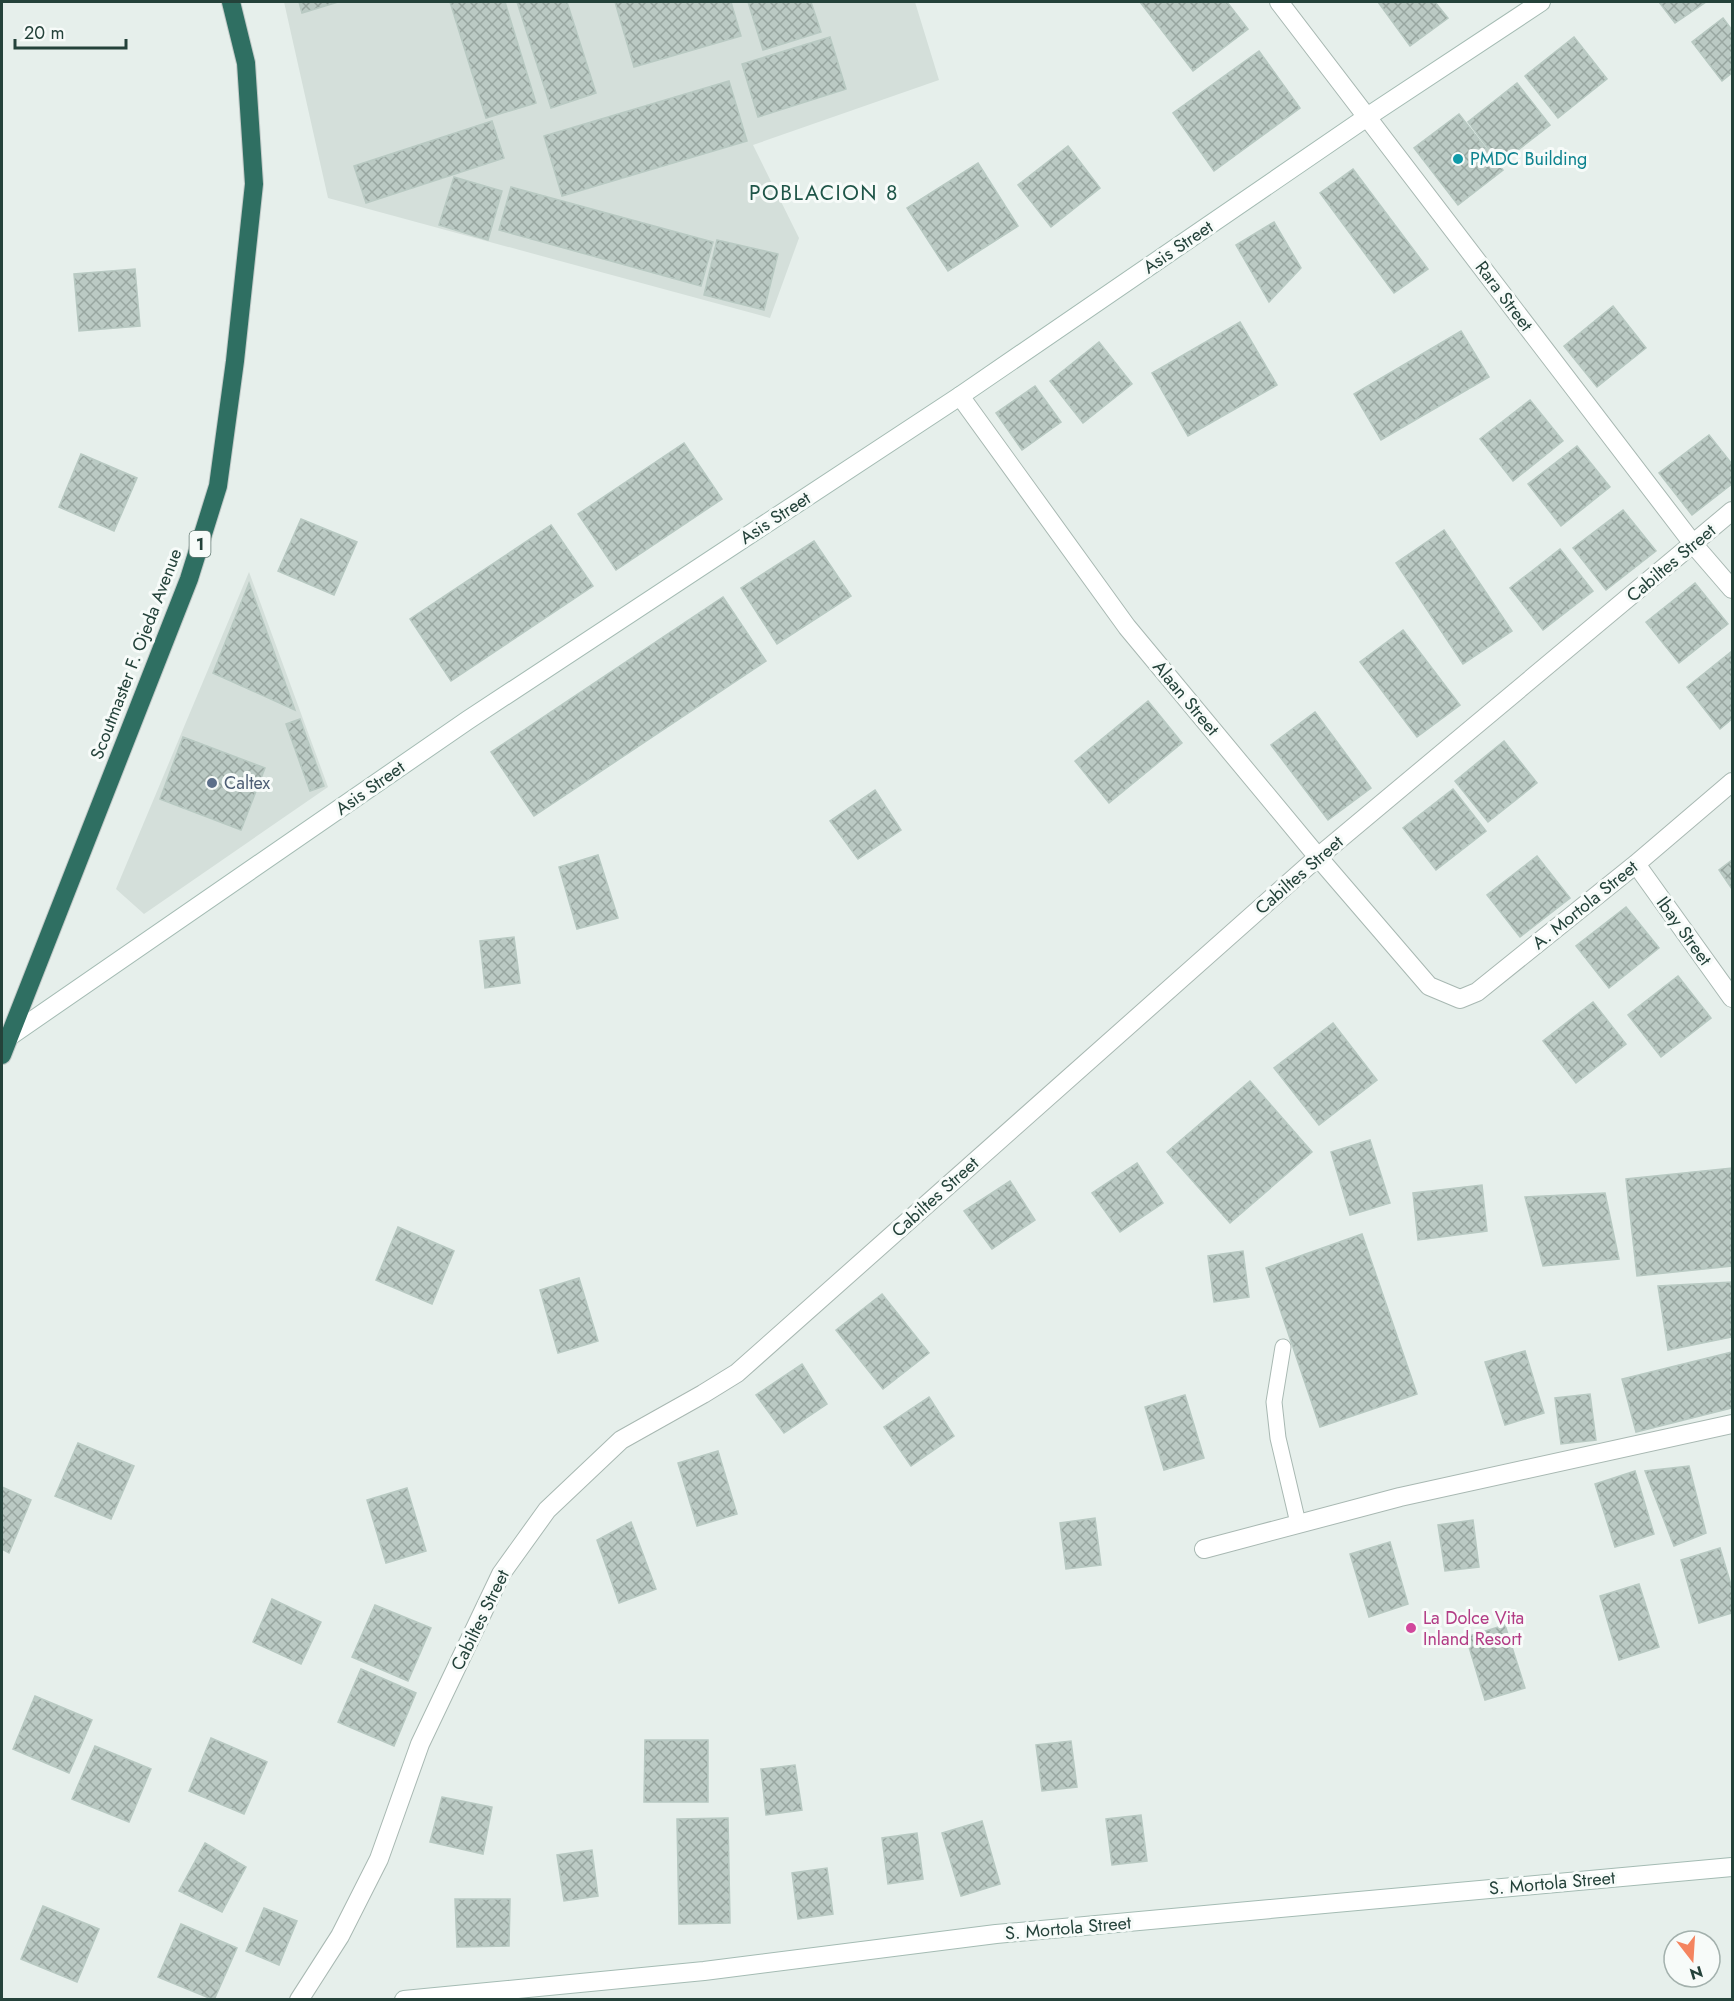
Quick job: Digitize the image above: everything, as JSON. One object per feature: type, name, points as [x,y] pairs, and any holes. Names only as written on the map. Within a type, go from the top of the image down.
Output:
[{"type":"highway","name":"Scoutmaster F. Ojeda Avenue","points":[[2,1055],[189,579],[218,486],[235,361],[254,184],[246,63],[231,2]]},
{"type":"street","name":"Rara Street","points":[[1279,2],[1694,545],[1732,589]]},
{"type":"street","name":"Asis Street","points":[[10,1036],[468,720],[960,396],[1535,3]]},
{"type":"street","name":"Alaan Street","points":[[960,396],[1127,627],[1318,857],[1429,986]]},
{"type":"street","name":"Cabiltes Street","points":[[299,2000],[340,1936],[379,1859],[420,1744],[501,1574],[547,1510],[621,1440],[703,1395],[736,1373],[1318,857],[1732,512]]},
{"type":"street","name":"A. Mortola Street","points":[[1429,986],[1460,999],[1477,992],[1636,864],[1732,782]]},
{"type":"street","name":"Ibay Street","points":[[1636,864],[1732,998]]},
{"type":"street","points":[[1204,1549],[1400,1497],[1732,1424]]},
{"type":"street","name":"S. Mortola Street","points":[[404,2000],[704,1971],[996,1934],[1732,1866]]},
{"type":"lane","points":[[1283,1347],[1274,1402],[1278,1438],[1298,1523]]},
{"type":"shaded area","points":[[284,2],[915,2],[939,80],[753,145],[799,238],[770,318],[328,198]]},
{"type":"shaded area","points":[[249,572],[328,787],[144,914],[116,889]]},
{"type":"building","points":[[299,2],[338,2],[302,13]]},
{"type":"building","points":[[450,2],[505,2],[536,103],[486,118]]},
{"type":"building","points":[[517,2],[567,2],[596,93],[551,108]]},
{"type":"building","points":[[615,2],[731,2],[741,36],[634,67]]},
{"type":"building","points":[[748,2],[811,2],[821,32],[763,50]]},
{"type":"building","points":[[1140,2],[1227,2],[1248,29],[1193,71]]},
{"type":"building","points":[[1378,2],[1435,2],[1448,18],[1410,46]]},
{"type":"building","points":[[1659,2],[1706,2],[1675,23]]},
{"type":"building","points":[[1723,18],[1732,30],[1732,73],[1722,81],[1692,42]]},
{"type":"building","points":[[830,37],[846,89],[758,117],[742,64]]},
{"type":"building","points":[[1574,37],[1607,79],[1558,118],[1525,76]]},
{"type":"building","points":[[1259,51],[1300,108],[1214,171],[1173,113]]},
{"type":"building","points":[[729,81],[747,141],[562,196],[544,136]]},
{"type":"building","points":[[1517,83],[1550,125],[1500,164],[1468,122]]},
{"type":"building","name":"PMDC Building","points":[[1459,114],[1503,170],[1458,205],[1414,148]]},
{"type":"building","points":[[492,121],[504,158],[366,203],[354,166]]},
{"type":"building","points":[[1068,146],[1100,188],[1051,227],[1018,185]]},
{"type":"building","points":[[978,163],[1018,226],[948,271],[907,208]]},
{"type":"building","points":[[1353,169],[1428,269],[1394,293],[1320,193]]},
{"type":"building","points":[[454,177],[502,191],[488,240],[439,225]]},
{"type":"building","points":[[511,187],[713,242],[701,286],[499,230]]},
{"type":"building","points":[[1274,222],[1301,268],[1269,302],[1236,245]]},
{"type":"building","points":[[717,240],[778,254],[764,310],[704,295]]},
{"type":"building","points":[[135,269],[140,326],[79,331],[74,274]]},
{"type":"building","points":[[1613,306],[1646,348],[1597,387],[1564,346]]},
{"type":"building","points":[[1240,322],[1277,385],[1188,436],[1152,373]]},
{"type":"building","points":[[1461,331],[1489,377],[1381,440],[1354,394]]},
{"type":"building","points":[[1099,342],[1132,384],[1083,423],[1050,381]]},
{"type":"building","points":[[1035,386],[1061,422],[1022,450],[996,413]]},
{"type":"building","points":[[1530,400],[1563,441],[1513,481],[1480,439]]},
{"type":"building","points":[[1709,435],[1732,464],[1732,484],[1692,515],[1659,473]]},
{"type":"building","points":[[684,443],[722,499],[616,570],[578,514]]},
{"type":"building","points":[[1577,446],[1610,487],[1561,526],[1528,484]]},
{"type":"building","points":[[81,454],[137,478],[114,531],[59,507]]},
{"type":"building","points":[[1623,510],[1656,551],[1606,590],[1573,548]]},
{"type":"building","points":[[301,519],[357,542],[334,595],[278,571]]},
{"type":"building","points":[[551,525],[593,586],[451,681],[410,619]]},
{"type":"building","points":[[1444,530],[1512,631],[1463,664],[1396,563]]},
{"type":"building","points":[[814,541],[851,596],[777,644],[741,588]]},
{"type":"building","points":[[1560,549],[1593,591],[1543,630],[1510,588]]},
{"type":"building","points":[[249,583],[295,710],[213,673]]},
{"type":"building","points":[[1695,583],[1728,624],[1679,663],[1646,622]]},
{"type":"building","points":[[723,597],[766,661],[534,816],[491,752]]},
{"type":"building","points":[[1403,630],[1460,705],[1417,737],[1360,662]]},
{"type":"building","points":[[1732,651],[1732,719],[1720,729],[1687,687]]},
{"type":"building","points":[[1148,701],[1182,743],[1109,803],[1075,761]]},
{"type":"building","points":[[1315,712],[1371,788],[1328,820],[1271,745]]},
{"type":"building","points":[[300,719],[324,786],[310,791],[286,724]]},
{"type":"building","name":"Caltex","points":[[183,737],[265,768],[241,830],[160,799]]},
{"type":"building","points":[[1504,741],[1537,783],[1488,822],[1455,781]]},
{"type":"building","points":[[1453,789],[1486,831],[1436,870],[1403,828]]},
{"type":"building","points":[[875,790],[901,830],[858,859],[830,821]]},
{"type":"building","points":[[598,855],[618,918],[577,929],[559,867]]},
{"type":"building","points":[[1537,856],[1570,898],[1520,937],[1487,895]]},
{"type":"building","points":[[1732,860],[1732,889],[1719,870]]},
{"type":"building","points":[[1626,907],[1659,948],[1609,988],[1576,946]]},
{"type":"building","points":[[514,937],[520,983],[485,988],[480,941]]},
{"type":"building","points":[[1678,976],[1711,1018],[1661,1057],[1628,1015]]},
{"type":"building","points":[[1593,1002],[1626,1044],[1576,1083],[1543,1041]]},
{"type":"building","points":[[1333,1023],[1377,1080],[1319,1125],[1274,1068]]},
{"type":"building","points":[[1250,1081],[1312,1152],[1230,1223],[1167,1152]]},
{"type":"building","points":[[1370,1140],[1390,1203],[1350,1215],[1331,1152]]},
{"type":"building","points":[[1137,1163],[1163,1203],[1120,1232],[1092,1193]]},
{"type":"building","points":[[1732,1168],[1732,1266],[1637,1276],[1626,1179]]},
{"type":"building","points":[[1010,1181],[1035,1220],[992,1249],[964,1211]]},
{"type":"building","points":[[1482,1185],[1487,1231],[1418,1240],[1413,1193]]},
{"type":"building","points":[[1605,1193],[1619,1259],[1543,1266],[1525,1197]]},
{"type":"building","points":[[398,1227],[454,1251],[432,1304],[376,1280]]},
{"type":"building","points":[[1362,1234],[1417,1394],[1320,1427],[1266,1268]]},
{"type":"building","points":[[1243,1251],[1249,1297],[1214,1302],[1208,1256]]},
{"type":"building","points":[[579,1278],[598,1341],[558,1353],[540,1290]]},
{"type":"building","points":[[1732,1282],[1732,1337],[1668,1350],[1658,1286]]},
{"type":"building","points":[[882,1294],[929,1353],[883,1389],[836,1330]]},
{"type":"building","points":[[1525,1351],[1544,1413],[1505,1425],[1485,1362]]},
{"type":"building","points":[[1732,1352],[1732,1408],[1636,1432],[1622,1379]]},
{"type":"building","points":[[802,1364],[827,1404],[784,1433],[756,1395]]},
{"type":"building","points":[[1590,1394],[1596,1440],[1561,1444],[1555,1398]]},
{"type":"building","points":[[1185,1395],[1204,1458],[1164,1470],[1145,1407]]},
{"type":"building","points":[[929,1397],[954,1436],[911,1466],[884,1427]]},
{"type":"building","points":[[78,1443],[134,1466],[111,1519],[55,1496]]},
{"type":"building","points":[[718,1451],[737,1514],[697,1526],[678,1463]]},
{"type":"building","points":[[1689,1466],[1706,1533],[1674,1546],[1645,1471]]},
{"type":"building","points":[[1635,1471],[1654,1534],[1615,1547],[1595,1484]]},
{"type":"building","points":[[2,1487],[31,1500],[9,1553],[2,1549]]},
{"type":"building","points":[[407,1488],[426,1551],[386,1563],[367,1500]]},
{"type":"building","points":[[1095,1518],[1101,1565],[1066,1569],[1060,1523]]},
{"type":"building","points":[[1473,1520],[1479,1567],[1445,1571],[1438,1525]]},
{"type":"building","points":[[631,1522],[656,1589],[619,1603],[597,1540]]},
{"type":"building","points":[[1390,1542],[1408,1604],[1369,1617],[1350,1554]]},
{"type":"building","points":[[1720,1548],[1732,1588],[1732,1613],[1699,1623],[1681,1560]]},
{"type":"building","points":[[1639,1584],[1659,1647],[1619,1660],[1600,1596]]},
{"type":"building","points":[[272,1599],[321,1622],[301,1664],[253,1642]]},
{"type":"building","points":[[375,1605],[431,1628],[408,1681],[352,1657]]},
{"type":"building","points":[[1505,1625],[1525,1688],[1485,1700],[1466,1637]]},
{"type":"building","points":[[361,1669],[416,1693],[394,1746],[338,1722]]},
{"type":"building","points":[[35,1696],[92,1720],[69,1773],[13,1749]]},
{"type":"building","points":[[211,1738],[267,1762],[244,1814],[189,1791]]},
{"type":"building","points":[[645,1740],[708,1740],[708,1802],[644,1802]]},
{"type":"building","points":[[1071,1741],[1077,1787],[1042,1791],[1036,1745]]},
{"type":"building","points":[[95,1746],[151,1769],[129,1822],[72,1799]]},
{"type":"building","points":[[795,1765],[802,1810],[766,1815],[761,1769]]},
{"type":"building","points":[[442,1797],[492,1807],[483,1854],[430,1842]]},
{"type":"building","points":[[1141,1815],[1147,1861],[1112,1865],[1106,1819]]},
{"type":"building","points":[[728,1818],[730,1923],[679,1924],[677,1819]]},
{"type":"building","points":[[982,1821],[1000,1884],[961,1896],[942,1833]]},
{"type":"building","points":[[917,1833],[923,1879],[888,1884],[882,1838]]},
{"type":"building","points":[[205,1843],[246,1867],[222,1912],[179,1891]]},
{"type":"building","points":[[592,1850],[598,1896],[564,1901],[557,1855]]},
{"type":"building","points":[[827,1868],[833,1914],[798,1919],[792,1873]]},
{"type":"building","points":[[455,1899],[510,1899],[509,1946],[457,1947]]},
{"type":"building","points":[[43,1906],[99,1929],[77,1982],[21,1959]]},
{"type":"building","points":[[264,1908],[297,1921],[279,1965],[246,1951]]},
{"type":"building","points":[[181,1924],[237,1948],[214,2000],[158,1977]]},
{"type":"place","name":"PMDC Building","points":[[1458,159]]},
{"type":"place","name":"Caltex","points":[[212,783]]},
{"type":"place","name":"La Dolce Vita Inland Resort","points":[[1411,1628]]},
{"type":"district","name":"POBLACION 8","points":[[824,193]]}]
